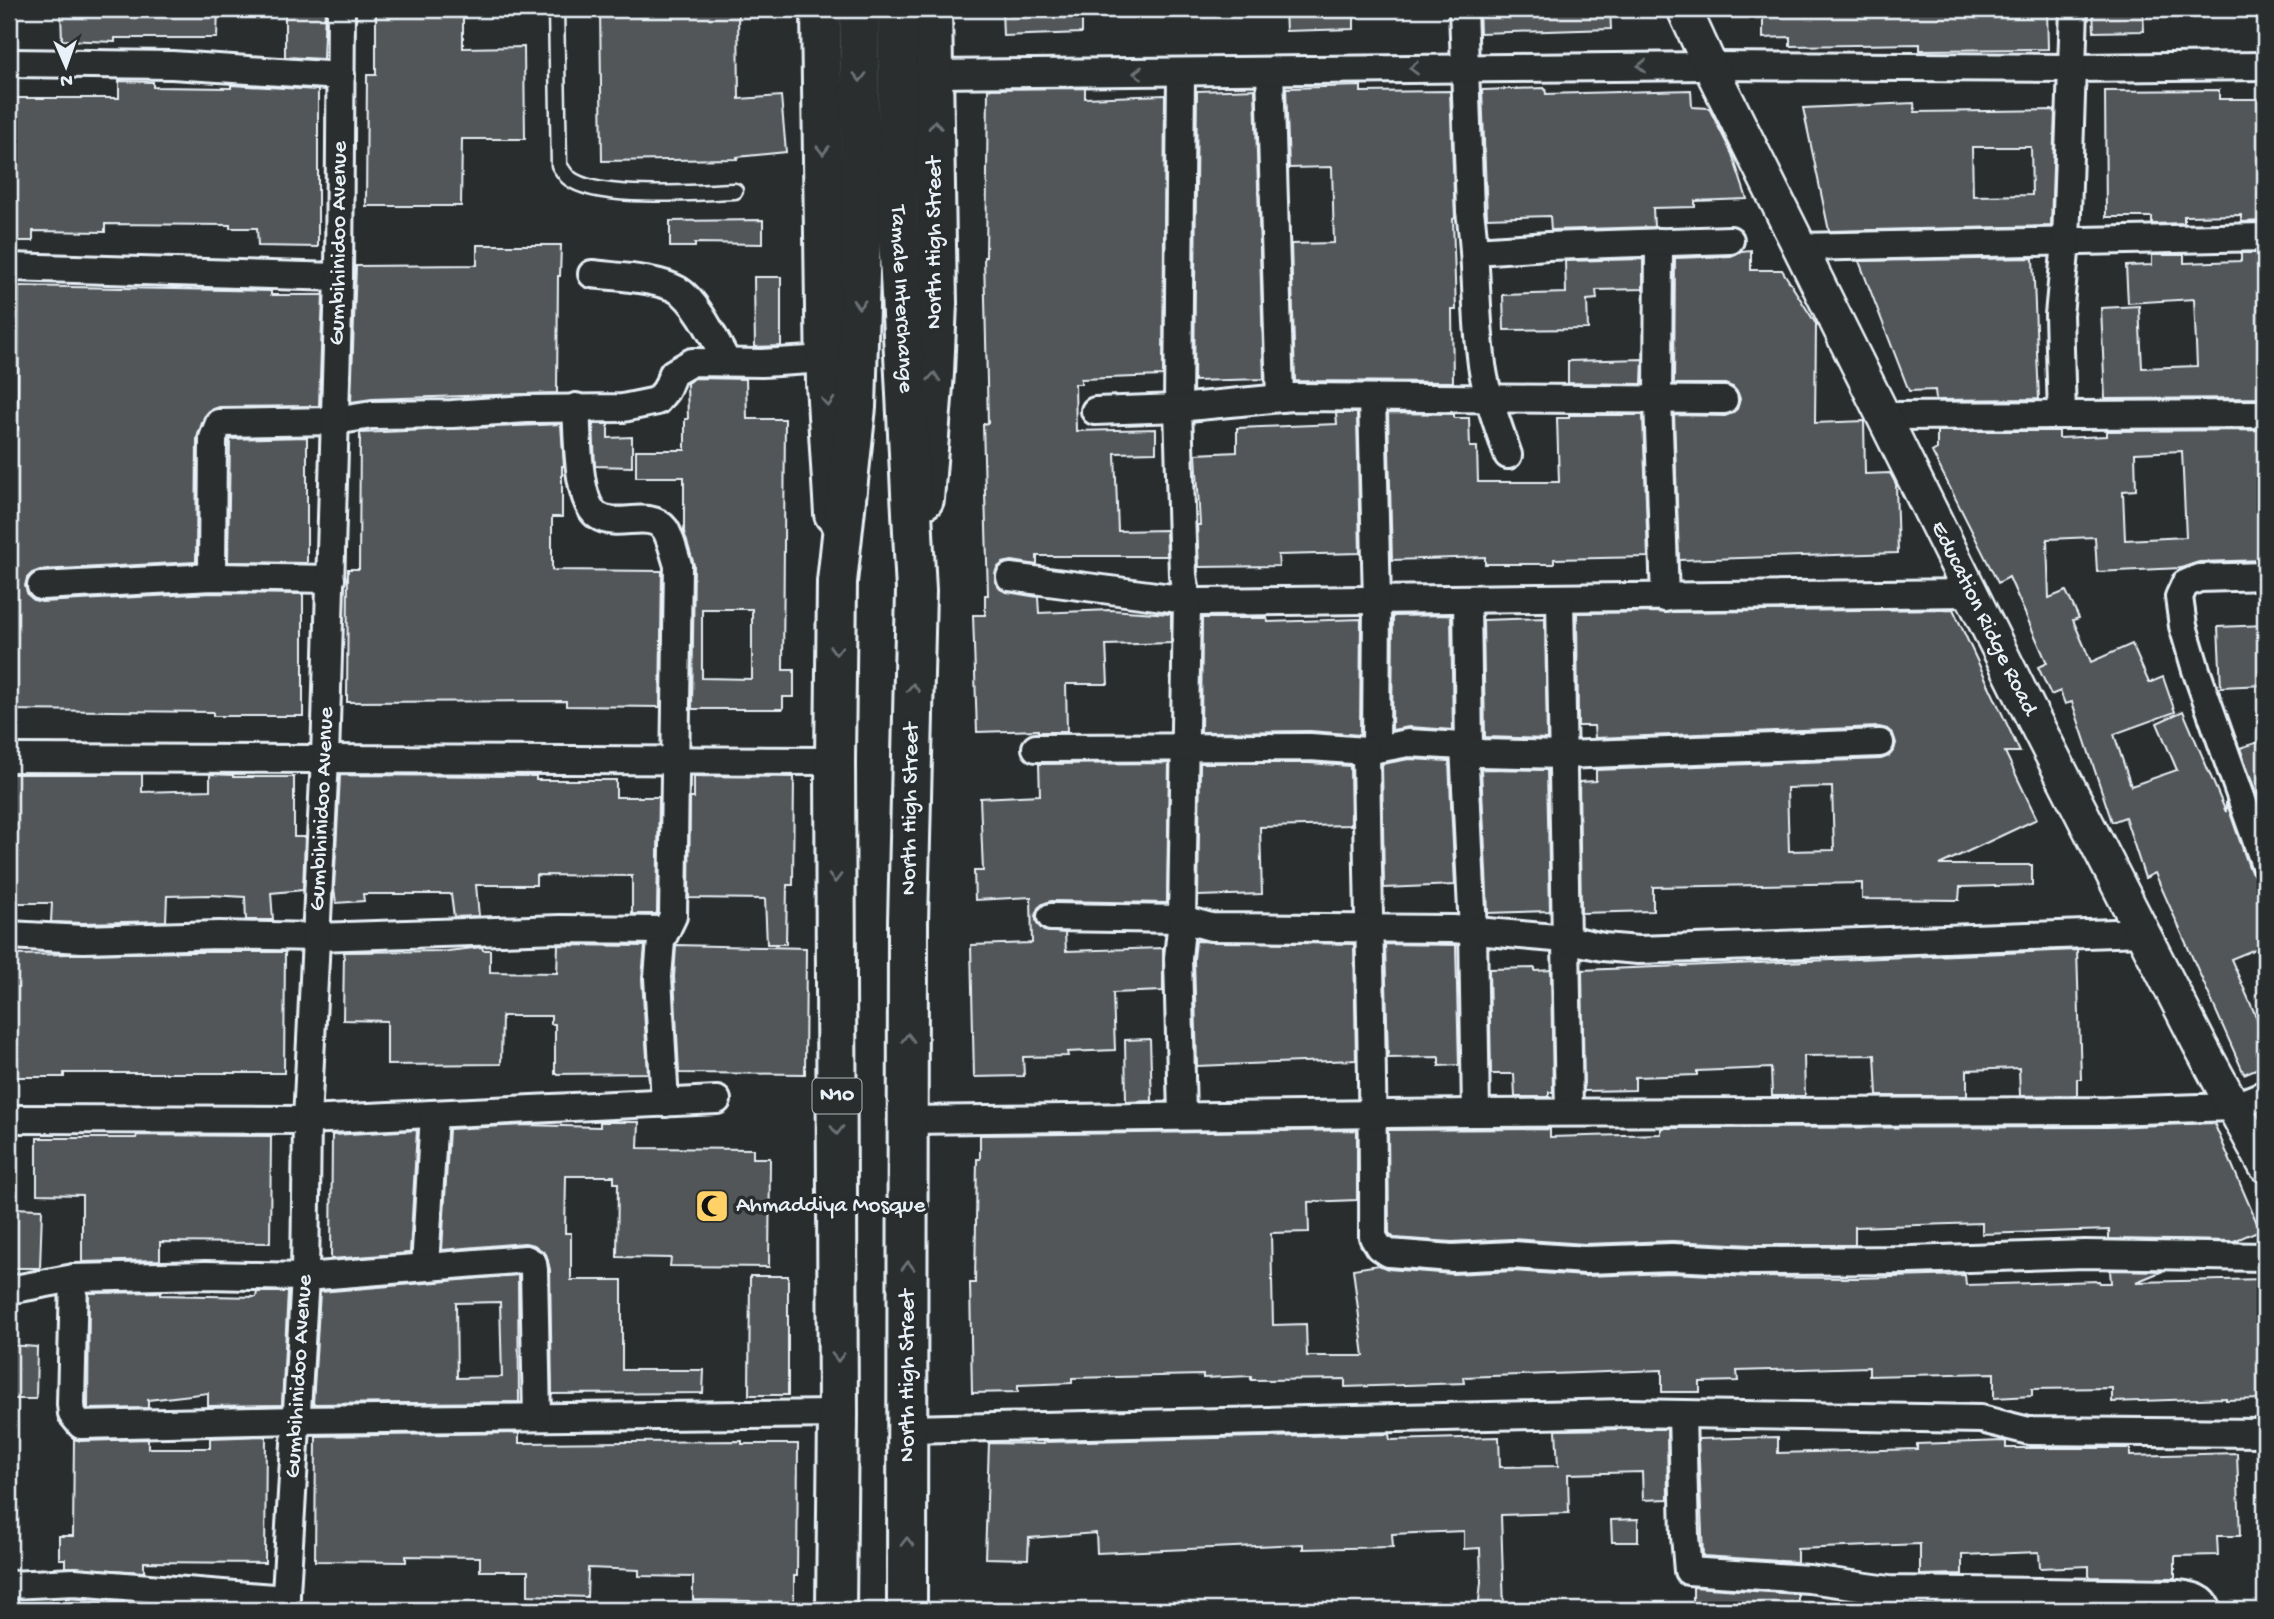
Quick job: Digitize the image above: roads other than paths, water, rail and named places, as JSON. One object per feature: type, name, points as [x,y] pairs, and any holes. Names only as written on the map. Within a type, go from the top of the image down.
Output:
[{"type":"main road","points":[[821,9],[826,359],[837,582]]},
{"type":"main road","name":"Tamale Interchange","points":[[837,582],[856,407],[861,240],[859,9]]},
{"type":"main road","name":"Tamale Interchange","points":[[897,9],[898,236],[916,591]]},
{"type":"main road","name":"North High Street","points":[[907,1610],[908,922],[916,591],[937,303],[932,9]]},
{"type":"main road","name":"N10","points":[[836,1610],[837,582]]},
{"type":"street","name":"Gumbihinidoo Avenue","points":[[286,1605],[305,1277],[307,1120],[325,758],[339,277],[341,9]]},
{"type":"street","points":[[1463,9],[1470,211],[1481,358],[1489,400],[1508,455]]},
{"type":"street","name":"Education Ridge Road","points":[[1684,9],[1883,416],[2142,932],[2265,1165]]},
{"type":"street","points":[[2062,415],[2059,315],[2066,242],[2074,9]]},
{"type":"street","points":[[9,63],[172,65],[341,76]]},
{"type":"street","points":[[934,74],[1710,66],[2265,66]]},
{"type":"street","points":[[1270,71],[1280,398]]},
{"type":"street","points":[[1181,73],[1178,408],[1183,575],[1187,600],[1182,919],[1178,958],[1182,1115]]},
{"type":"street","points":[[1800,247],[2265,237]]},
{"type":"street","points":[[1475,251],[1730,240]]},
{"type":"street","points":[[1659,242],[1658,400],[1665,598]]},
{"type":"street","points":[[9,268],[339,277]]},
{"type":"street","points":[[592,274],[661,284],[679,290],[705,321],[727,362]]},
{"type":"street","points":[[212,577],[213,438],[219,423],[335,421],[372,415],[452,414],[576,407],[623,408],[657,401],[674,373],[692,362],[762,363],[826,359]]},
{"type":"street","points":[[1095,411],[1178,408],[1280,398],[1724,400]]},
{"type":"street","points":[[1373,398],[1377,601],[1368,928],[1373,1237],[1379,1247],[1389,1252],[1452,1258],[1513,1255],[1585,1260],[1672,1257],[1752,1261],[1911,1261],[2085,1254],[2265,1257]]},
{"type":"street","points":[[576,407],[582,483],[590,506],[599,517],[618,521],[654,520],[665,530],[678,565],[673,916],[661,941],[658,976],[665,1103]]},
{"type":"street","points":[[1883,416],[2265,414]]},
{"type":"street","points":[[2265,576],[2199,578],[2185,584],[2179,597],[2183,626],[2196,670],[2265,865]]},
{"type":"street","points":[[41,586],[212,577],[331,579]]},
{"type":"street","points":[[1010,577],[1200,602],[1972,593]]},
{"type":"street","points":[[1560,599],[1569,1112]]},
{"type":"street","points":[[1467,600],[1466,748],[1476,1113]]},
{"type":"street","points":[[1036,748],[1310,747],[1371,750],[1408,743],[1466,748],[1480,753],[1563,755],[1880,743]]},
{"type":"street","points":[[9,758],[835,761]]},
{"type":"street","points":[[1051,917],[1182,919],[1211,927],[1473,931],[1566,939],[1603,947],[1638,950],[2142,932]]},
{"type":"street","points":[[9,934],[83,939],[219,935],[316,937],[559,929],[666,930]]},
{"type":"street","points":[[908,1119],[1569,1112],[2093,1111],[2233,1107],[2265,1094]]},
{"type":"street","points":[[9,1119],[307,1120],[717,1100]]},
{"type":"street","points":[[425,1267],[434,1114]]},
{"type":"street","points":[[9,1290],[74,1278],[206,1275],[305,1277],[526,1259],[533,1263],[537,1417]]},
{"type":"street","points":[[74,1278],[71,1404],[72,1414],[82,1425],[838,1414]]},
{"type":"street","points":[[908,1429],[1625,1413],[1981,1419],[2029,1431],[2265,1433]]},
{"type":"street","points":[[1682,1414],[1688,1571],[1809,1579],[1889,1590],[2179,1594],[2203,1600],[2208,1610]]},
{"type":"street","points":[[9,1585],[75,1582],[286,1605]]},
{"type":"lane","points":[[556,9],[559,165],[568,178],[590,188],[614,192],[734,191]]},
{"type":"place","name":"Ahmaddiya Mosque","points":[[712,1206]]}]
